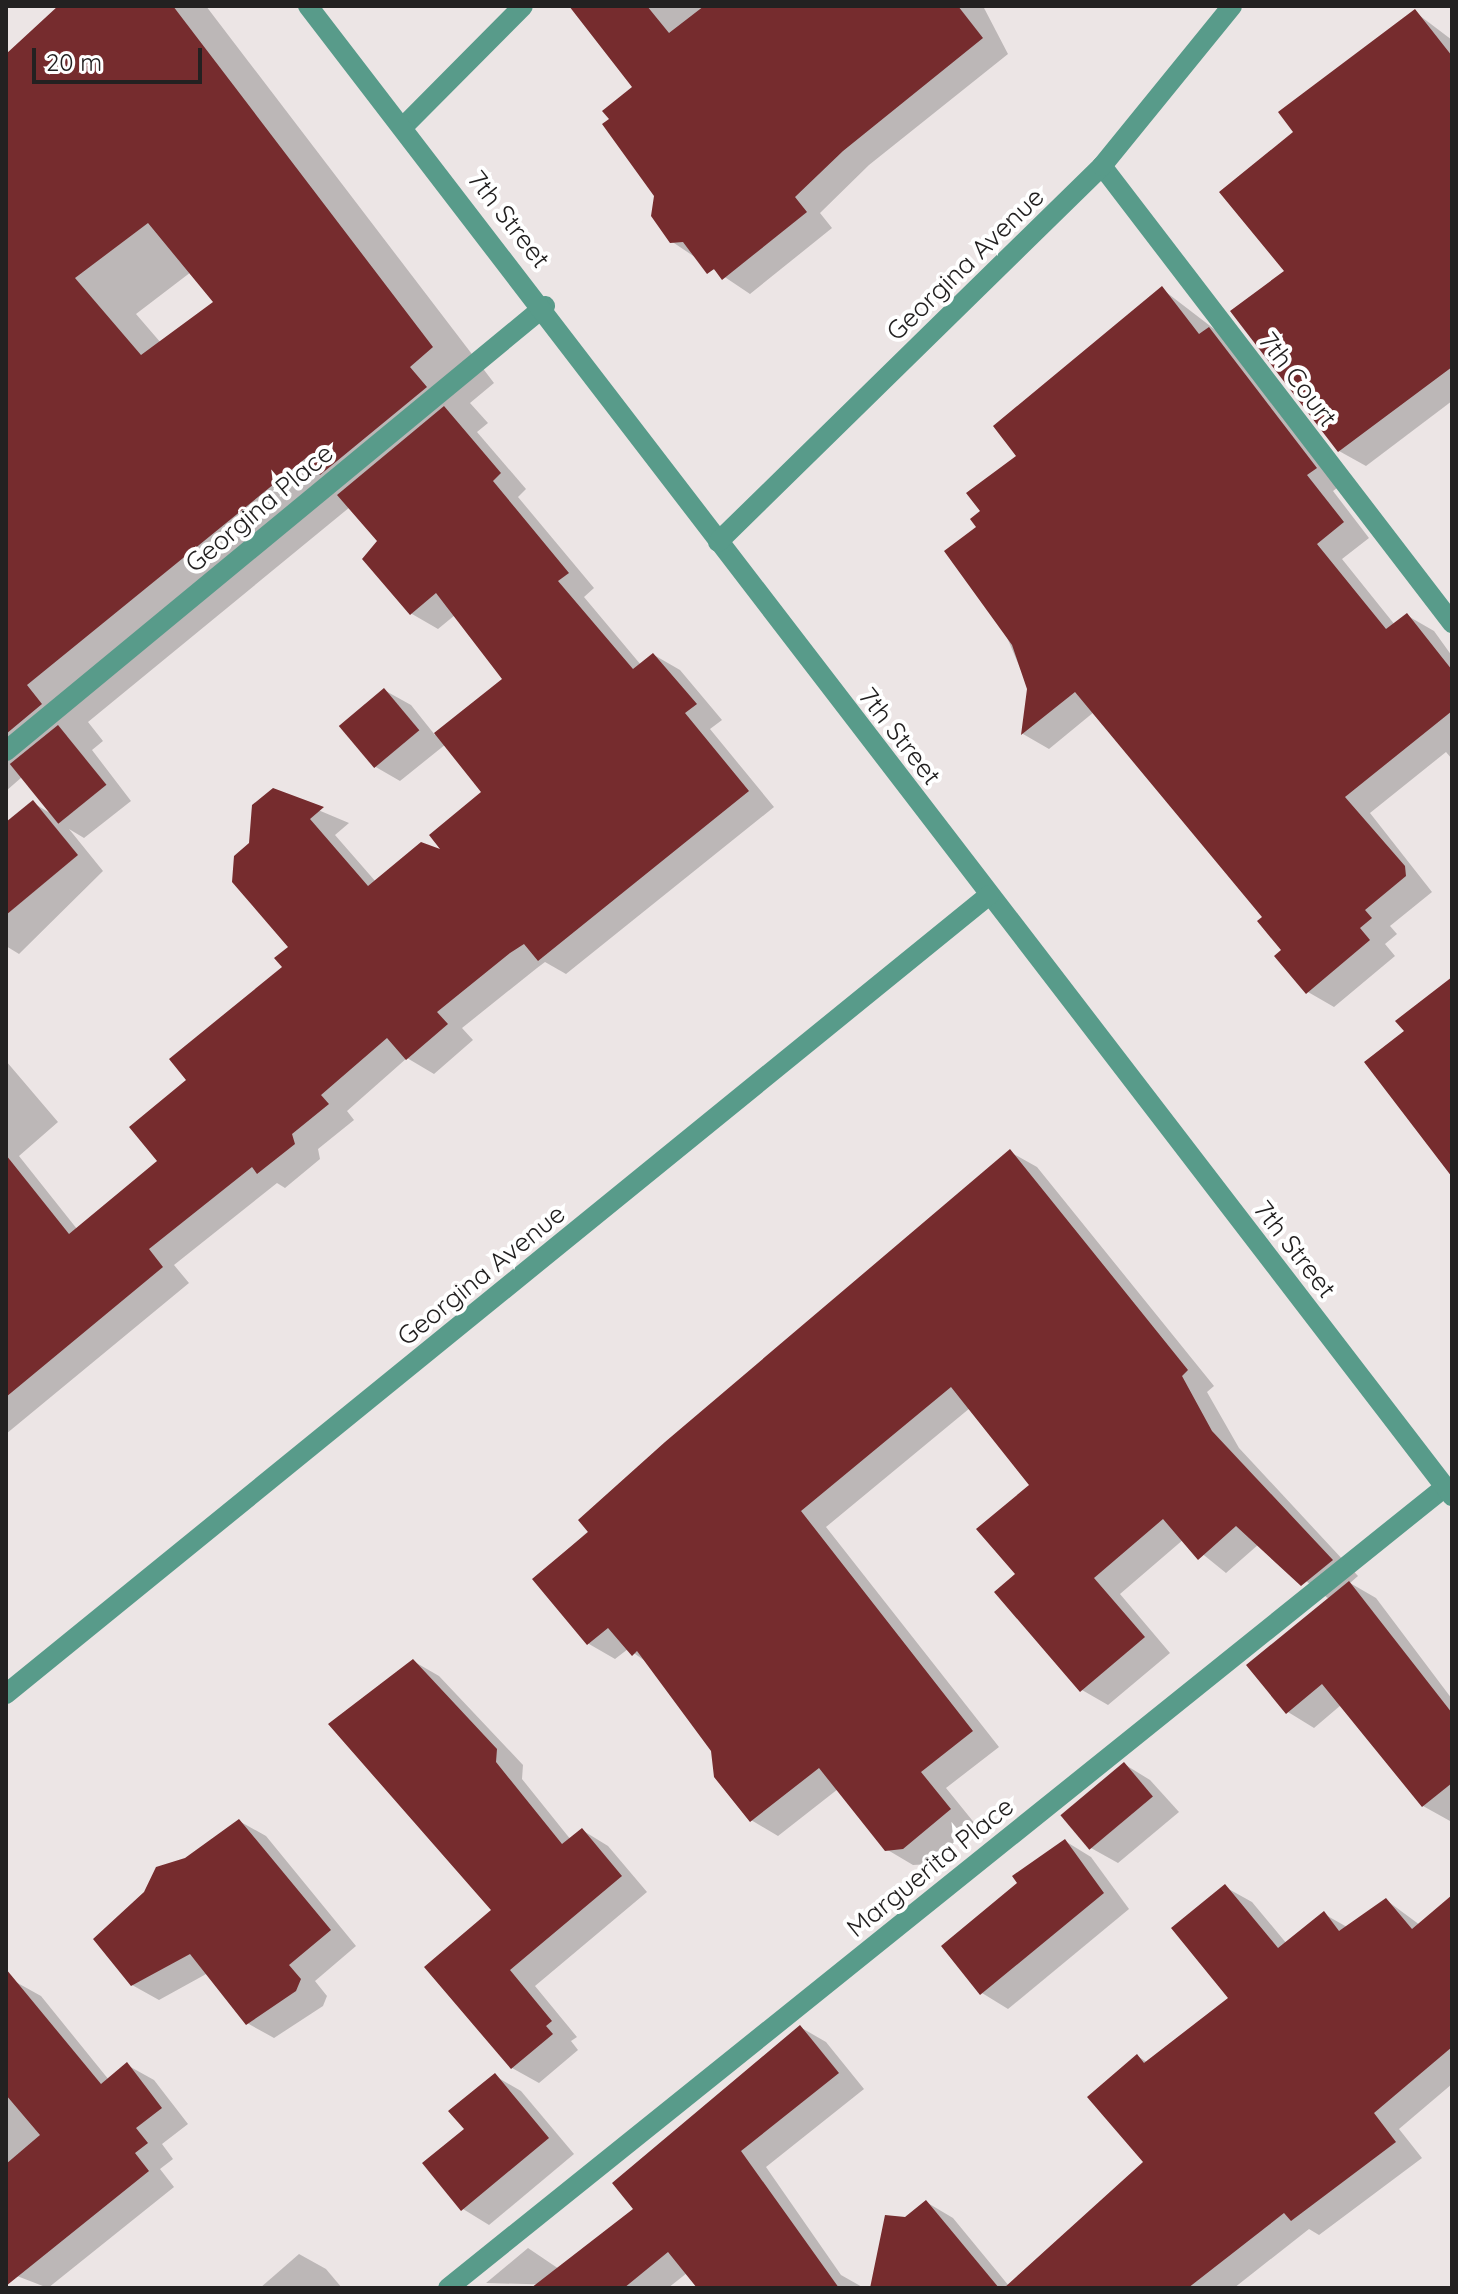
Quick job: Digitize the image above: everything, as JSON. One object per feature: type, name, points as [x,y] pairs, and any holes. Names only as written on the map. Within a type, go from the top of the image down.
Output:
[{"type":"street","name":"7th Street","points":[[308,6],[545,306],[718,542],[1448,1492]]},
{"type":"street","points":[[403,127],[523,6]]},
{"type":"street","name":"Georgina Avenue","points":[[718,542],[1102,166],[1232,6]]},
{"type":"street","name":"7th Court","points":[[1102,166],[1452,623]]},
{"type":"street","name":"Georgina Place","points":[[6,751],[545,306]]},
{"type":"street","name":"Georgina Avenue","points":[[6,1694],[989,895]]},
{"type":"street","name":"Marguerita Place","points":[[448,2288],[1448,1492]]},
{"type":"building","points":[[58,6],[173,6],[433,347],[410,367],[427,387],[320,475],[306,458],[27,685],[42,704],[6,734],[6,54]],"holes":[[[148,223],[213,302],[141,355],[75,278]]]},
{"type":"building","points":[[569,6],[647,6],[669,33],[704,6],[958,6],[983,38],[843,151],[795,197],[807,212],[722,280],[714,269],[707,274],[683,242],[670,243],[651,216],[654,196],[602,124],[609,119],[602,111],[632,87]]},
{"type":"building","points":[[1415,9],[1452,56],[1452,367],[1338,452],[1230,311],[1284,271],[1219,192],[1293,132],[1278,112]]},
{"type":"building","points":[[1162,286],[1199,334],[1209,327],[1317,468],[1307,475],[1344,522],[1317,544],[1386,629],[1407,613],[1452,670],[1452,711],[1345,797],[1405,866],[1406,876],[1365,910],[1372,918],[1360,928],[1370,940],[1306,994],[1274,956],[1281,950],[1257,921],[1262,917],[1075,692],[1021,735],[1027,689],[1012,645],[944,551],[976,527],[970,519],[980,511],[966,493],[1016,456],[993,426]]},
{"type":"building","points":[[444,406],[501,473],[493,481],[569,573],[558,581],[633,669],[653,653],[697,704],[685,713],[749,791],[538,961],[524,944],[510,953],[437,1012],[448,1024],[406,1060],[387,1038],[321,1095],[329,1104],[292,1134],[295,1144],[257,1174],[252,1167],[149,1249],[163,1267],[6,1397],[6,1155],[69,1234],[157,1161],[129,1127],[186,1080],[169,1059],[282,967],[274,958],[288,947],[232,882],[234,856],[249,843],[252,805],[273,788],[324,807],[310,819],[368,886],[421,842],[440,849],[429,835],[481,792],[434,733],[502,679],[436,593],[410,615],[362,559],[377,541],[337,495]]},
{"type":"building","points":[[384,688],[419,730],[374,768],[339,726]]},
{"type":"building","points":[[58,725],[106,785],[58,824],[10,764]]},
{"type":"building","points":[[33,800],[78,855],[6,915],[6,822]]},
{"type":"building","points":[[1452,977],[1452,1177],[1364,1062],[1404,1031],[1395,1021]]},
{"type":"building","points":[[1010,1149],[1188,1370],[1182,1376],[1212,1431],[1333,1560],[1301,1586],[1236,1526],[1198,1560],[1163,1519],[1094,1578],[1145,1637],[1080,1692],[994,1592],[1015,1574],[976,1529],[1029,1485],[951,1387],[801,1511],[973,1731],[921,1772],[951,1809],[903,1849],[885,1851],[819,1768],[750,1822],[714,1777],[711,1751],[637,1651],[632,1656],[608,1628],[587,1645],[532,1579],[588,1532],[578,1520],[665,1442]]},
{"type":"building","points":[[1349,1581],[1452,1713],[1452,1783],[1422,1807],[1322,1684],[1286,1714],[1246,1665]]},
{"type":"building","points":[[413,1659],[497,1749],[496,1762],[562,1844],[582,1828],[622,1876],[510,1970],[552,2021],[546,2026],[553,2034],[511,2069],[424,1967],[491,1910],[328,1724]]},
{"type":"building","points":[[1124,1762],[1153,1796],[1089,1850],[1060,1815]]},
{"type":"building","points":[[239,1819],[331,1930],[289,1965],[301,1979],[296,1991],[246,2025],[190,1954],[131,1986],[93,1939],[144,1892],[156,1867],[185,1858]]},
{"type":"building","points":[[1065,1839],[1104,1893],[980,1995],[941,1946],[1017,1883],[1012,1876]]},
{"type":"building","points":[[1225,1884],[1278,1948],[1324,1911],[1339,1931],[1386,1898],[1412,1929],[1452,1895],[1452,2047],[1374,2113],[1396,2142],[1291,2221],[1284,2213],[1188,2288],[1004,2288],[1143,2162],[1087,2097],[1137,2054],[1144,2063],[1228,1998],[1171,1928]]},
{"type":"building","points":[[6,1969],[101,2084],[127,2062],[162,2108],[136,2128],[148,2143],[135,2153],[149,2171],[6,2286],[6,2164],[40,2135],[6,2095]]},
{"type":"building","points":[[800,2025],[839,2073],[741,2151],[839,2288],[697,2288],[668,2252],[624,2288],[531,2288],[633,2209],[612,2183]]},
{"type":"building","points":[[495,2073],[549,2138],[461,2211],[422,2163],[464,2129],[448,2111]]},
{"type":"building","points":[[926,2200],[999,2288],[870,2288],[885,2215],[905,2217]]}]
